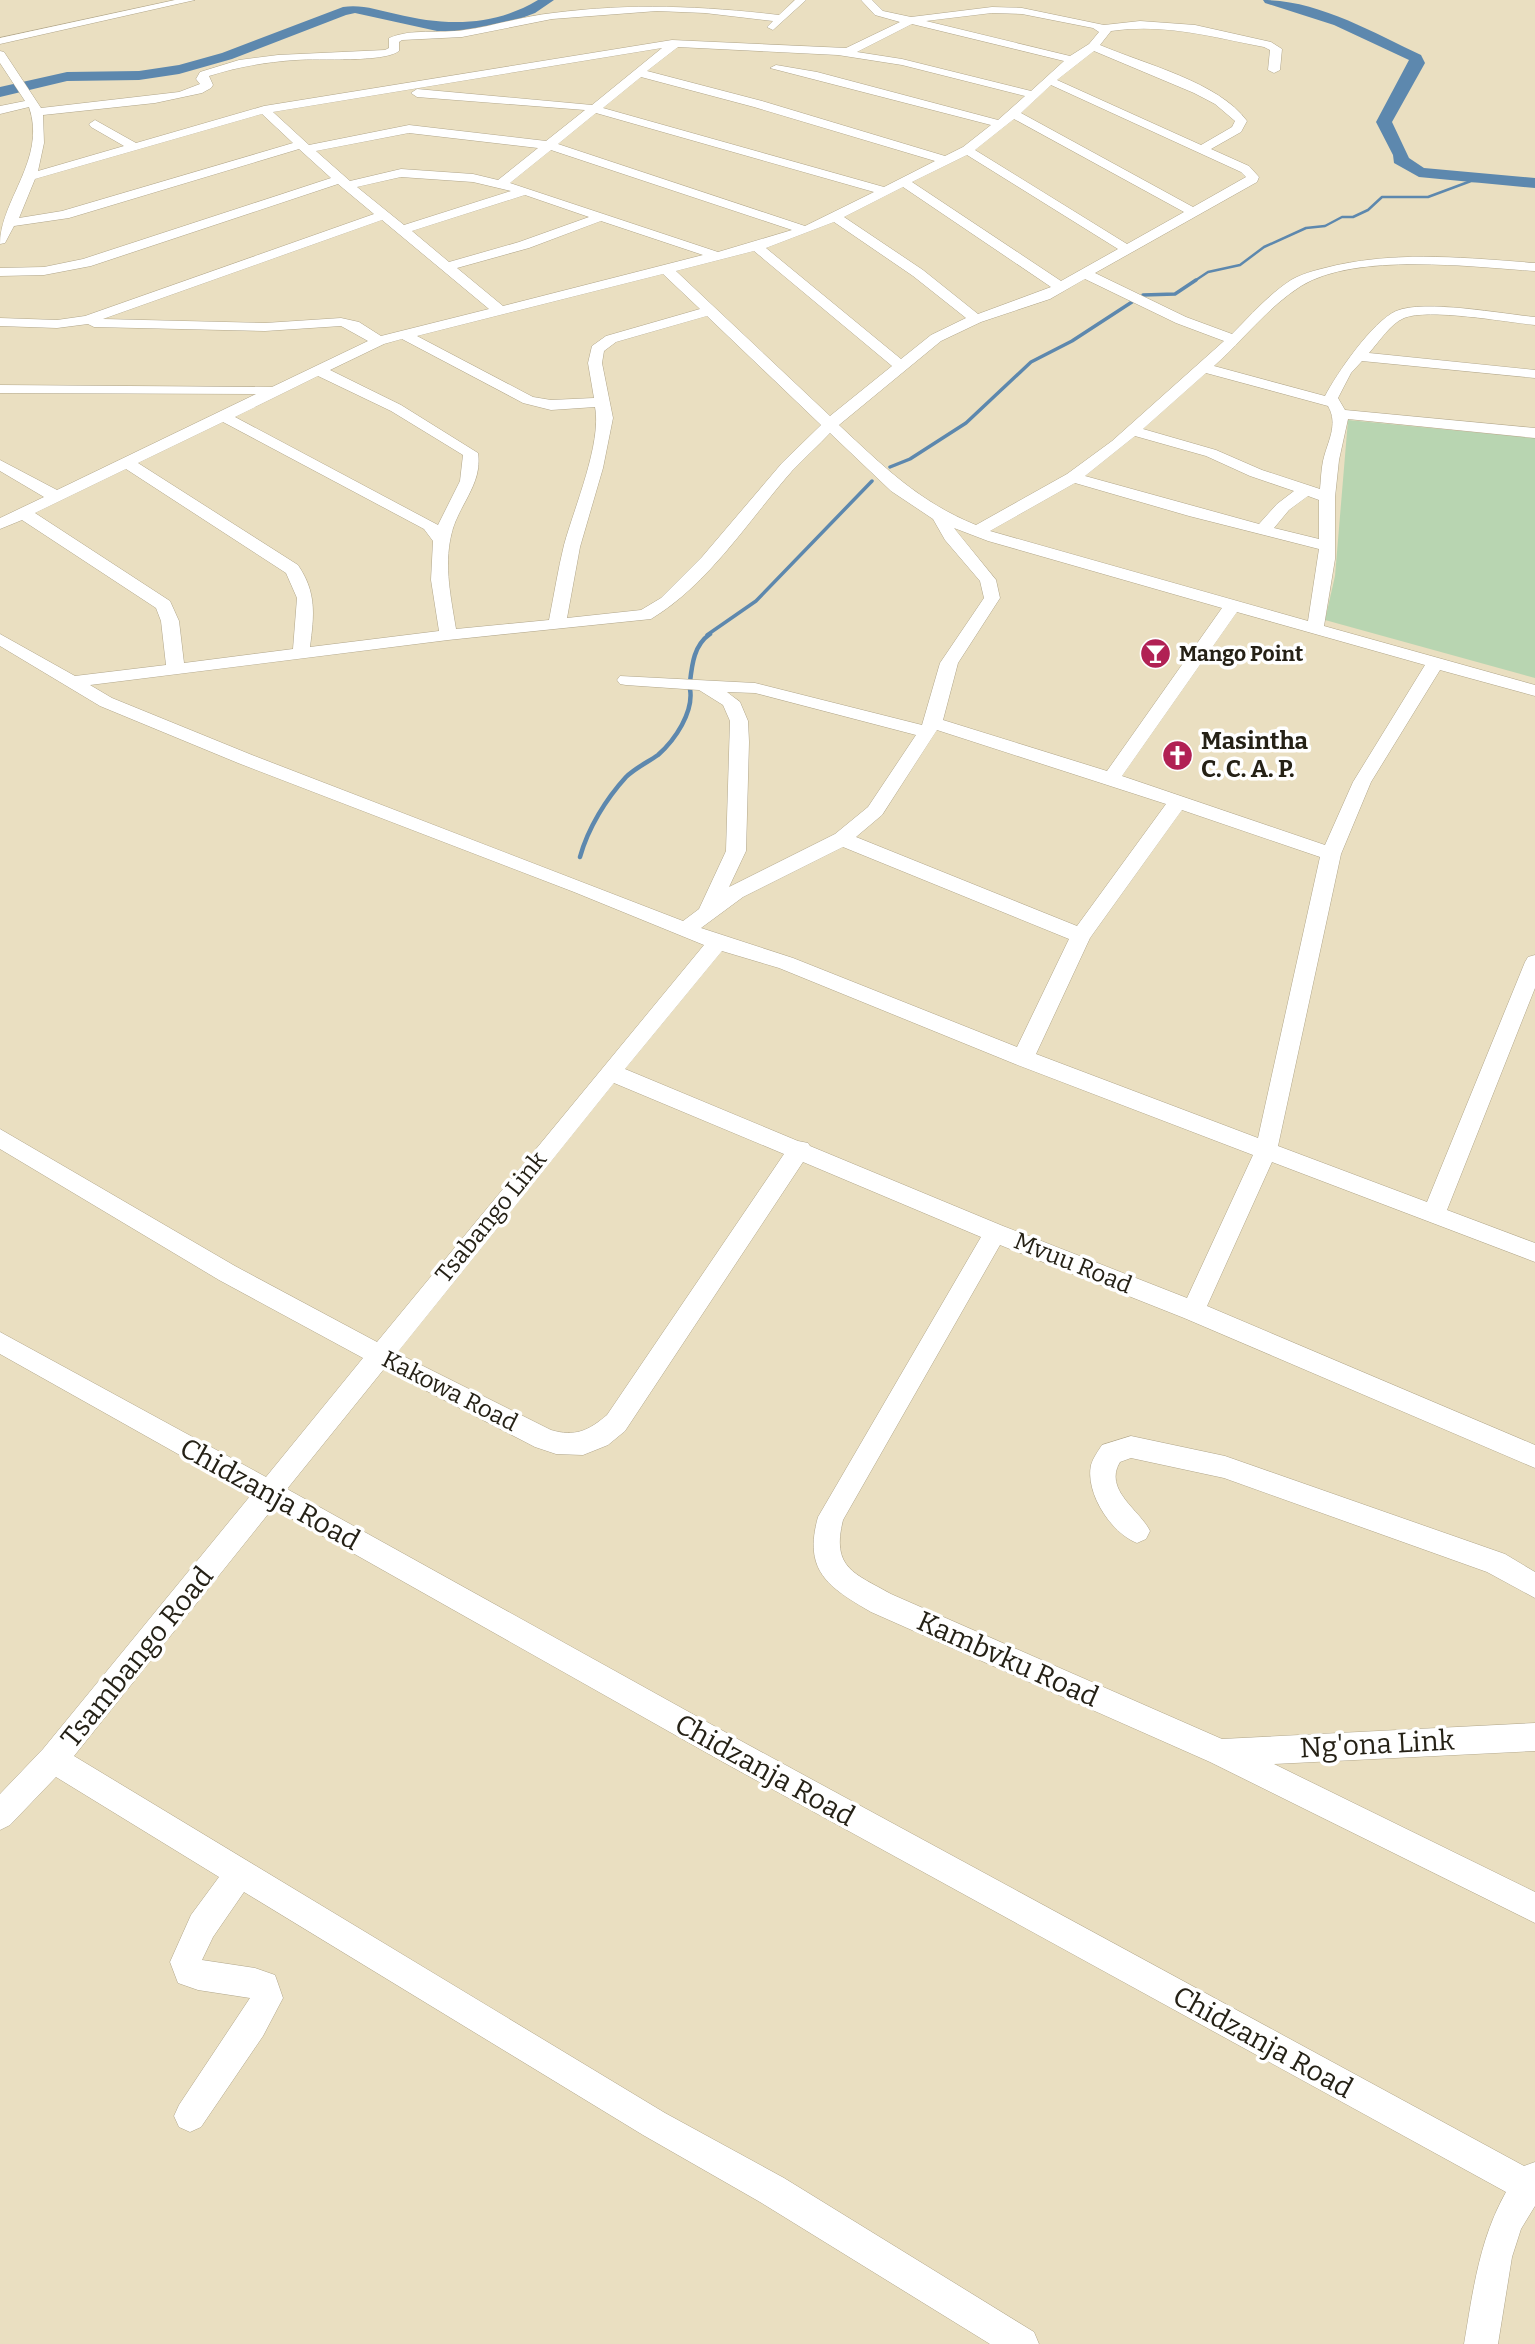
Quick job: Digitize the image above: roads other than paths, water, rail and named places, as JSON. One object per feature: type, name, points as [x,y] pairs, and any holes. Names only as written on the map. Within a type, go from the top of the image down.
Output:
[{"type":"street","points":[[0,41],[190,0]]},
{"type":"street","points":[[759,47],[800,0]]},
{"type":"street","points":[[866,0],[876,12],[1072,60]]},
{"type":"street","points":[[0,110],[141,101],[199,91],[207,85],[202,79],[204,74],[247,62],[348,54],[388,54],[394,52],[392,43],[396,38],[462,34],[552,16],[671,8],[782,19]]},
{"type":"street","points":[[839,53],[855,50],[910,21],[953,13],[1009,10],[1105,28],[1181,27],[1233,34],[1274,47],[1274,70]]},
{"type":"street","points":[[0,524],[379,341],[498,309],[666,270],[805,230],[967,150],[1013,114],[1072,60],[1093,46],[1106,34],[1105,28]]},
{"type":"street","points":[[501,184],[675,43]]},
{"type":"street","points":[[29,177],[264,110],[318,99],[386,91],[431,81],[675,43],[839,53],[902,62],[1034,94]]},
{"type":"street","points":[[1093,46],[1198,90],[1237,113],[1240,125],[1201,150]]},
{"type":"street","points":[[0,54],[35,107],[39,136],[29,177],[18,192],[10,223],[0,239]]},
{"type":"street","points":[[776,68],[813,74],[1000,124]]},
{"type":"street","points":[[637,72],[784,111],[947,161]]},
{"type":"street","points":[[71,682],[176,671],[301,652],[645,615],[657,610],[708,561],[788,466],[841,414],[936,338],[976,318],[1028,303],[1061,287],[1253,177],[1245,169],[1051,81]]},
{"type":"street","points":[[386,91],[594,108],[885,191]]},
{"type":"street","points":[[264,110],[343,182],[498,309]]},
{"type":"street","points":[[1013,114],[1193,212]]},
{"type":"street","points":[[95,124],[134,148]]},
{"type":"street","points":[[10,223],[64,215],[304,147],[409,129],[548,145],[805,230]]},
{"type":"street","points":[[967,150],[1128,250]]},
{"type":"street","points":[[0,272],[44,271],[86,263],[343,182],[414,172],[473,178],[501,184],[718,256]]},
{"type":"street","points":[[903,182],[1061,287]]},
{"type":"street","points":[[403,230],[525,191]]},
{"type":"street","points":[[72,323],[101,316],[384,215]]},
{"type":"street","points":[[834,216],[918,273],[976,318]]},
{"type":"street","points":[[446,267],[524,245],[600,217]]},
{"type":"street","points":[[756,246],[900,366]]},
{"type":"street","points":[[976,532],[1073,477],[1132,430],[1291,286],[1329,270],[1419,259],[1535,267]]},
{"type":"street","points":[[666,270],[897,488],[939,516],[976,532],[1535,691]]},
{"type":"street","points":[[1086,274],[1181,320],[1234,340]]},
{"type":"street","points":[[557,623],[572,547],[605,418],[594,355],[604,342],[637,330],[709,311]]},
{"type":"street","points":[[1315,629],[1328,547],[1327,497],[1331,460],[1341,426],[1331,398],[1337,383],[1394,318],[1410,312],[1440,311],[1535,320]]},
{"type":"street","points":[[0,322],[265,327],[341,322],[354,325],[379,341]]},
{"type":"street","points":[[403,334],[528,400],[551,405],[604,402]]},
{"type":"street","points":[[1359,356],[1535,374]]},
{"type":"street","points":[[1202,367],[1336,409],[1535,433]]},
{"type":"street","points":[[318,370],[396,408],[470,453],[468,477],[442,541],[441,584],[448,635]]},
{"type":"street","points":[[0,389],[273,391]]},
{"type":"street","points":[[222,416],[430,526],[442,541]]},
{"type":"street","points":[[1132,430],[1211,453],[1256,473],[1327,497]]},
{"type":"street","points":[[125,463],[292,569],[303,582],[307,594],[301,652]]},
{"type":"street","points":[[0,465],[55,496]]},
{"type":"street","points":[[1073,477],[1328,547]]},
{"type":"street","points":[[1264,530],[1283,507],[1306,490]]},
{"type":"street","points":[[23,513],[164,605],[170,621],[176,671]]},
{"type":"street","points":[[686,929],[736,892],[842,839],[860,825],[887,796],[930,727],[949,663],[992,598],[988,580],[951,537],[939,516]]},
{"type":"street","points":[[1111,779],[1233,605]]},
{"type":"street","points":[[0,639],[106,702],[244,759],[719,943],[786,964],[1023,1058],[1535,1253]]},
{"type":"street","points":[[1193,1311],[1266,1151],[1331,854],[1362,782],[1435,663]]},
{"type":"street","points":[[626,680],[771,691],[930,727],[1111,779],[1331,854]]},
{"type":"street","points":[[704,917],[736,851],[740,759],[739,720],[736,711],[724,696],[705,686]]},
{"type":"street","points":[[1023,1058],[1081,936],[1178,802]]},
{"type":"street","points":[[842,839],[1081,936]]},
{"type":"street","name":"Tsabango Link","points":[[270,1495],[379,1355],[719,943]]},
{"type":"street","points":[[1434,1214],[1535,962]]},
{"type":"street","name":"Mvuu Road","points":[[610,1072],[800,1149],[995,1233],[1193,1311],[1535,1457]]},
{"type":"street","name":"Kakowa Road","points":[[0,1138],[228,1273],[379,1355],[544,1439],[562,1445],[582,1446],[601,1437],[616,1423],[800,1149]]},
{"type":"street","name":"Kambvku Road","points":[[995,1233],[831,1517],[826,1531],[828,1562],[837,1577],[881,1604],[1220,1752],[1535,1908]]},
{"type":"street","name":"Chidzanja Road","points":[[0,1342],[733,1752],[1533,2185]]},
{"type":"street","points":[[1137,1531],[1114,1508],[1103,1479],[1104,1464],[1111,1453],[1131,1447],[1196,1458],[1225,1467],[1311,1500],[1496,1563],[1535,1586]]},
{"type":"street","name":"Tsambango Road","points":[[3,1806],[53,1759],[270,1495]]},
{"type":"street","name":"Ng'ona Link","points":[[1220,1752],[1535,1737]]},
{"type":"street","points":[[53,1759],[654,2124],[772,2190],[1022,2344]]},
{"type":"street","points":[[190,2116],[252,2025],[267,1998],[264,1986],[189,1972],[185,1962],[202,1926],[240,1873]]},
{"type":"street","points":[[1481,2344],[1497,2244],[1504,2225],[1533,2185]]},
{"type":"waterway","points":[[0,92],[67,77],[139,76],[179,69],[227,56],[343,11],[355,9],[417,23],[457,28],[497,22],[541,5],[547,0]]},
{"type":"waterway","points":[[1270,0],[1339,22],[1416,58],[1417,63],[1384,122],[1401,155],[1400,160],[1419,172],[1535,183]]},
{"type":"waterway","points":[[1143,295],[1175,294],[1208,272],[1240,265],[1264,247],[1306,228],[1325,226],[1342,217],[1353,217],[1368,210],[1382,197],[1428,197],[1471,181],[1510,180]]},
{"type":"waterway","points":[[890,467],[910,459],[966,423],[1031,362],[1072,341],[1135,300]]},
{"type":"waterway","points":[[707,635],[756,601],[872,481]]},
{"type":"waterway","points":[[690,682],[697,649],[710,634]]},
{"type":"waterway","points":[[580,857],[605,804],[626,777],[658,755],[677,734],[689,707],[690,689]]},
{"type":"place","name":"Mango Point","points":[[1156,654]]},
{"type":"place","name":"Masintha C. C. A. P.","points":[[1178,755]]}]
